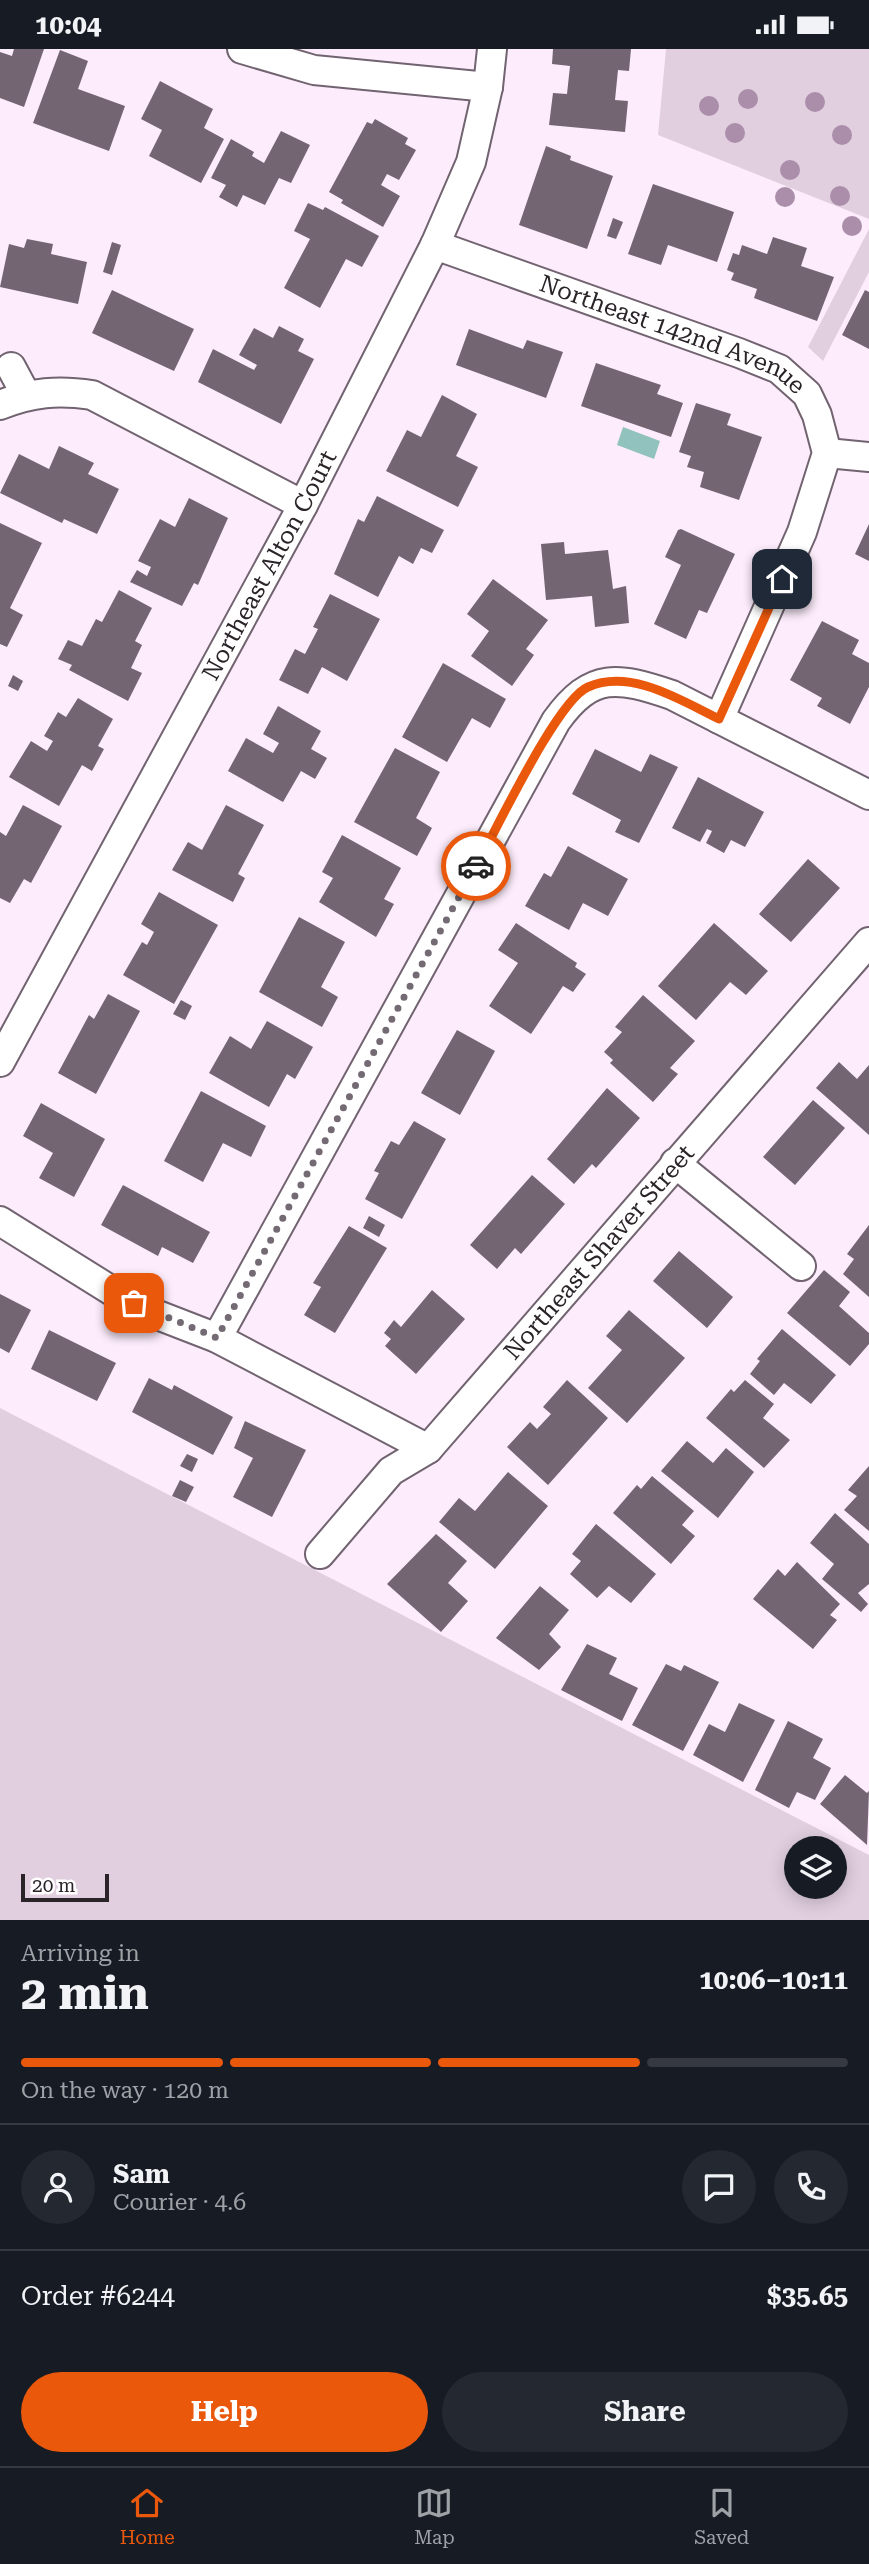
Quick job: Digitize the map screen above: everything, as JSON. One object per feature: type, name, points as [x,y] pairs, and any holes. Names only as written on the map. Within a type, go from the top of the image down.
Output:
[{"type":"street","points":[[242,49],[314,70],[488,87]]},
{"type":"street","name":"Northeast Alton Court","points":[[0,1062],[303,505],[435,245],[471,162],[488,87],[492,49]]},
{"type":"street","name":"Northeast 142nd Avenue","points":[[435,245],[779,369],[807,394],[817,415],[827,453]]},
{"type":"street","points":[[11,367],[13,400],[59,390],[92,395],[303,505]]},
{"type":"street","points":[[719,719],[802,532],[827,453],[869,457]]},
{"type":"street","points":[[217,1338],[556,721],[581,692],[589,686],[611,682],[638,684],[719,719],[869,795]]},
{"type":"street","name":"Northeast Shaver Street","points":[[320,1554],[391,1471],[428,1449],[869,942]]},
{"type":"street","points":[[675,1163],[801,1266]]},
{"type":"street","points":[[0,1221],[112,1291],[155,1314],[217,1338],[428,1449]]},
{"type":"shaded area","points":[[666,49],[869,49],[869,219],[658,135]]},
{"type":"shaded area","points":[[869,229],[869,272],[823,361],[808,347]]},
{"type":"shaded area","points":[[623,427],[660,441],[654,459],[617,445]]},
{"type":"shaded area","points":[[0,1408],[832,1836],[784,1836],[784,1899],[847,1899],[847,1844],[869,1855],[869,1920],[0,1920]]},
{"type":"building","points":[[14,49],[44,49],[24,107],[0,98],[0,52],[12,56]]},
{"type":"building","points":[[553,49],[631,49],[629,71],[618,70],[615,100],[628,101],[625,132],[549,125],[553,93],[567,94],[570,66],[552,64]]},
{"type":"building","points":[[60,50],[88,61],[78,89],[125,106],[109,151],[33,123]]},
{"type":"building","points":[[160,81],[213,109],[204,128],[224,139],[201,183],[149,156],[162,130],[141,119]]},
{"type":"building","points":[[375,119],[408,138],[405,144],[416,150],[399,180],[387,174],[381,185],[400,196],[383,227],[341,203],[343,200],[329,192],[367,122],[372,124]]},
{"type":"building","points":[[281,131],[310,145],[291,183],[279,178],[265,205],[243,195],[237,207],[219,197],[226,185],[211,178],[231,139],[254,152],[252,156],[264,163]]},
{"type":"building","points":[[546,146],[571,156],[570,160],[613,176],[587,249],[519,225]]},
{"type":"building","points":[[653,184],[734,212],[717,262],[668,245],[661,265],[628,254]]},
{"type":"building","points":[[308,203],[323,210],[325,207],[379,236],[362,267],[346,259],[320,308],[284,288],[310,239],[294,231]]},
{"type":"building","points":[[613,218],[623,222],[616,239],[607,236]]},
{"type":"building","points":[[773,237],[807,248],[801,266],[834,277],[817,321],[754,298],[757,289],[731,280],[734,273],[727,270],[733,253],[739,255],[742,245],[767,254]]},
{"type":"building","points":[[27,239],[53,244],[51,254],[87,262],[78,304],[0,287],[9,244],[24,248]]},
{"type":"building","points":[[112,242],[121,245],[112,275],[103,272]]},
{"type":"building","points":[[112,290],[194,329],[174,371],[92,333]]},
{"type":"building","points":[[865,290],[869,292],[869,349],[842,335]]},
{"type":"building","points":[[279,326],[304,339],[298,351],[314,359],[281,424],[198,382],[213,349],[254,370],[257,365],[239,355],[254,328],[273,338]]},
{"type":"building","points":[[469,329],[523,349],[527,340],[563,352],[546,398],[456,365]]},
{"type":"building","points":[[596,363],[661,385],[657,394],[683,403],[671,437],[581,406]]},
{"type":"building","points":[[442,395],[477,414],[456,456],[478,467],[458,507],[386,471],[407,430],[421,437]]},
{"type":"building","points":[[696,403],[731,414],[727,425],[762,437],[739,500],[700,487],[704,472],[687,467],[691,456],[679,452]]},
{"type":"building","points":[[59,446],[94,463],[88,474],[119,489],[97,534],[64,519],[62,523],[0,493],[19,454],[49,469]]},
{"type":"building","points":[[377,496],[444,530],[432,553],[421,548],[413,564],[399,556],[378,597],[334,574],[358,519],[364,522]]},
{"type":"building","points":[[189,498],[228,518],[198,585],[194,583],[182,606],[130,582],[137,570],[147,576],[151,567],[138,561],[160,519],[175,527]]},
{"type":"building","points":[[0,523],[42,543],[10,608],[23,615],[7,647],[0,644]]},
{"type":"building","points":[[869,524],[869,561],[855,554]]},
{"type":"building","points":[[678,530],[735,554],[707,613],[699,610],[686,639],[654,624],[681,565],[665,557]]},
{"type":"building","points":[[564,542],[565,554],[608,550],[613,589],[626,586],[629,623],[595,627],[592,596],[546,600],[541,544]]},
{"type":"building","points":[[493,579],[548,620],[526,649],[534,655],[512,686],[471,656],[489,631],[467,614]]},
{"type":"building","points":[[119,590],[152,608],[135,641],[142,645],[131,668],[142,673],[128,701],[69,670],[72,665],[58,659],[68,640],[82,646],[96,619],[102,622]]},
{"type":"building","points":[[330,594],[380,619],[347,681],[322,667],[308,694],[279,680],[295,649],[305,654],[318,629],[313,627]]},
{"type":"building","points":[[822,621],[859,640],[852,654],[869,663],[869,687],[850,724],[817,706],[822,698],[790,680]]},
{"type":"building","points":[[443,663],[506,699],[490,728],[472,718],[447,762],[402,737]]},
{"type":"building","points":[[13,675],[23,681],[18,691],[8,686]]},
{"type":"building","points":[[78,698],[113,719],[98,746],[104,749],[92,771],[82,765],[59,806],[9,777],[31,741],[47,751],[53,741],[44,736],[58,712],[66,717]]},
{"type":"building","points":[[278,706],[321,731],[311,749],[327,758],[315,779],[301,771],[283,802],[228,771],[246,738],[273,753],[279,743],[263,734]]},
{"type":"building","points":[[395,748],[440,772],[416,818],[432,828],[417,856],[354,822]]},
{"type":"building","points":[[595,749],[641,772],[650,754],[678,767],[639,843],[615,832],[621,820],[572,794]]},
{"type":"building","points":[[698,777],[764,812],[745,847],[731,840],[724,853],[706,843],[712,831],[707,829],[700,842],[672,828]]},
{"type":"building","points":[[23,805],[62,826],[31,883],[24,879],[10,903],[0,898],[0,832],[6,836]]},
{"type":"building","points":[[226,805],[264,825],[238,874],[245,878],[233,902],[172,870],[188,842],[202,850]]},
{"type":"building","points":[[342,835],[401,868],[384,899],[394,904],[376,937],[319,902],[333,878],[322,872]]},
{"type":"building","points":[[568,846],[628,879],[608,916],[583,903],[569,930],[525,906],[544,873],[551,877]]},
{"type":"building","points":[[808,859],[840,888],[791,942],[759,914]]},
{"type":"building","points":[[159,892],[218,925],[174,1004],[123,975],[142,942],[147,945],[154,932],[141,924]]},
{"type":"building","points":[[299,917],[345,942],[321,987],[338,997],[322,1027],[259,992]]},
{"type":"building","points":[[516,923],[577,963],[575,967],[586,974],[573,992],[563,986],[531,1034],[489,1006],[518,963],[498,950]]},
{"type":"building","points":[[714,923],[768,971],[746,995],[730,982],[696,1020],[658,986]]},
{"type":"building","points":[[108,994],[140,1011],[96,1094],[58,1073],[89,1015],[94,1019]]},
{"type":"building","points":[[643,995],[695,1041],[670,1068],[678,1074],[653,1102],[610,1063],[613,1060],[604,1052],[622,1032],[615,1027]]},
{"type":"building","points":[[181,1000],[192,1006],[185,1020],[173,1014]]},
{"type":"building","points":[[267,1021],[313,1047],[295,1079],[287,1074],[269,1107],[209,1073],[230,1036],[251,1049]]},
{"type":"building","points":[[457,1030],[495,1051],[460,1115],[421,1093]]},
{"type":"building","points":[[839,1062],[857,1079],[869,1065],[869,1135],[816,1088]]},
{"type":"building","points":[[607,1088],[640,1118],[596,1168],[592,1164],[574,1184],[547,1159]]},
{"type":"building","points":[[201,1091],[266,1126],[251,1157],[223,1143],[203,1182],[164,1161]]},
{"type":"building","points":[[813,1100],[845,1128],[795,1185],[763,1157]]},
{"type":"building","points":[[41,1103],[105,1139],[74,1197],[39,1178],[53,1153],[23,1136]]},
{"type":"building","points":[[414,1121],[446,1139],[402,1219],[365,1199],[379,1173],[374,1171],[391,1141],[399,1145]]},
{"type":"building","points":[[532,1175],[565,1204],[521,1254],[515,1248],[497,1269],[470,1245]]},
{"type":"building","points":[[123,1185],[210,1232],[193,1263],[162,1247],[158,1256],[101,1225]]},
{"type":"building","points":[[369,1216],[385,1225],[379,1237],[363,1228]]},
{"type":"building","points":[[869,1225],[869,1297],[843,1274],[854,1259],[847,1254]]},
{"type":"building","points":[[349,1226],[387,1248],[335,1333],[304,1315],[321,1287],[313,1283]]},
{"type":"building","points":[[679,1251],[733,1297],[707,1328],[653,1281]]},
{"type":"building","points":[[824,1270],[850,1292],[839,1306],[869,1333],[869,1344],[850,1366],[787,1313]]},
{"type":"building","points":[[432,1290],[465,1319],[416,1374],[385,1346],[391,1339],[384,1333],[394,1320],[401,1327]]},
{"type":"building","points":[[0,1294],[31,1310],[9,1353],[0,1348]]},
{"type":"building","points":[[629,1310],[685,1358],[627,1423],[588,1388],[622,1350],[606,1336]]},
{"type":"building","points":[[782,1329],[836,1375],[811,1404],[784,1383],[774,1395],[750,1374],[760,1361],[757,1359]]},
{"type":"building","points":[[49,1330],[116,1363],[97,1401],[31,1369]]},
{"type":"building","points":[[149,1378],[172,1390],[174,1385],[233,1417],[213,1455],[132,1412]]},
{"type":"building","points":[[567,1380],[608,1418],[548,1485],[507,1447],[530,1422],[537,1429],[551,1414],[543,1407]]},
{"type":"building","points":[[745,1380],[774,1404],[763,1418],[790,1440],[764,1468],[706,1418],[731,1389],[734,1392]]},
{"type":"building","points":[[245,1421],[306,1450],[272,1517],[233,1497],[253,1458],[234,1448]]},
{"type":"building","points":[[687,1441],[713,1463],[726,1448],[754,1472],[718,1518],[661,1471]]},
{"type":"building","points":[[187,1454],[198,1459],[192,1472],[180,1466]]},
{"type":"building","points":[[869,1466],[869,1531],[844,1510],[857,1496],[848,1490]]},
{"type":"building","points":[[508,1472],[548,1506],[495,1569],[439,1522],[459,1498],[475,1511]]},
{"type":"building","points":[[652,1476],[694,1511],[682,1525],[695,1536],[671,1564],[613,1513],[637,1485],[641,1489]]},
{"type":"building","points":[[180,1480],[194,1487],[186,1502],[172,1496]]},
{"type":"building","points":[[835,1513],[869,1544],[869,1584],[858,1593],[868,1604],[861,1612],[822,1579],[834,1564],[810,1543]]},
{"type":"building","points":[[596,1524],[656,1574],[631,1603],[609,1586],[597,1598],[570,1574],[581,1561],[572,1554]]},
{"type":"building","points":[[436,1534],[467,1561],[448,1583],[468,1601],[441,1632],[387,1584]]},
{"type":"building","points":[[797,1562],[840,1604],[830,1615],[837,1620],[813,1649],[753,1599],[778,1569],[785,1576]]},
{"type":"building","points":[[540,1586],[569,1610],[549,1634],[561,1647],[539,1670],[496,1638]]},
{"type":"building","points":[[587,1644],[617,1658],[609,1674],[638,1688],[622,1721],[561,1690]]},
{"type":"building","points":[[666,1664],[681,1671],[684,1665],[719,1682],[683,1751],[632,1725]]},
{"type":"building","points":[[739,1703],[775,1720],[743,1782],[693,1755],[709,1724],[725,1732]]},
{"type":"building","points":[[788,1721],[823,1739],[813,1758],[831,1768],[815,1800],[797,1792],[789,1808],[755,1790]]},
{"type":"building","points":[[845,1775],[867,1793],[869,1791],[867,1845],[820,1804]]},
{"type":"way so far","points":[[134,1303],[217,1338],[476,866]]},
{"type":"route","points":[[476,866],[556,721],[573,697],[589,686],[611,682],[638,684],[672,695],[719,719],[782,579]]}]
